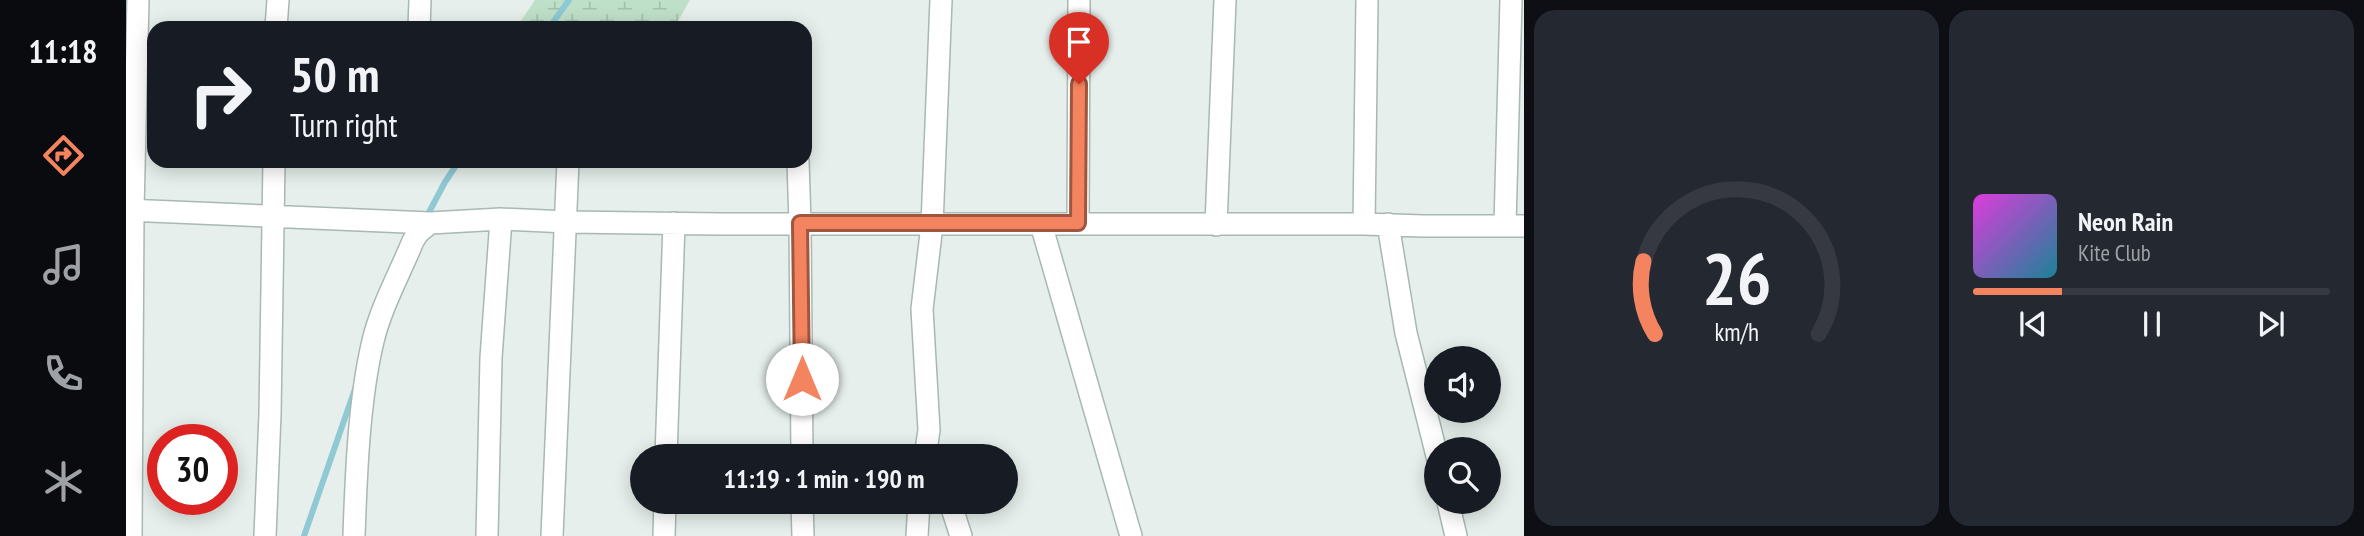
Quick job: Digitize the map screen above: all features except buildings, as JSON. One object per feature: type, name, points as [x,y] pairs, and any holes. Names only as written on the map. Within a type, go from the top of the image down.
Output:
[{"type":"street","points":[[131,536],[130,210],[138,0]]},
{"type":"street","points":[[276,21],[278,0]]},
{"type":"street","points":[[419,21],[420,0]]},
{"type":"street","points":[[927,444],[929,430],[922,309],[932,225],[941,0]]},
{"type":"street","points":[[1078,223],[1079,0]]},
{"type":"street","points":[[1216,225],[1225,0]]},
{"type":"street","points":[[1364,224],[1367,0]]},
{"type":"street","points":[[130,210],[430,223],[501,219],[932,225],[1078,223],[1514,226],[1511,0]]},
{"type":"street","points":[[265,536],[274,168]]},
{"type":"street","points":[[552,536],[568,168]]},
{"type":"street","points":[[798,168],[802,444]]},
{"type":"street","points":[[486,536],[491,358],[501,219]]},
{"type":"street","points":[[354,536],[359,449],[373,340],[413,241],[430,223]]},
{"type":"street","points":[[666,444],[674,223]]},
{"type":"street","points":[[1041,224],[1131,536]]},
{"type":"street","points":[[1388,224],[1406,333],[1432,437]]},
{"type":"street","points":[[929,430],[933,444]]},
{"type":"street","points":[[664,536],[665,514]]},
{"type":"street","points":[[802,514],[803,536]]},
{"type":"street","points":[[917,536],[918,514]]},
{"type":"street","points":[[954,514],[961,536]]},
{"type":"street","points":[[1451,514],[1457,536]]},
{"type":"green space","points":[[535,0],[690,0],[678,21],[521,21]]},
{"type":"waterway","points":[[554,21],[569,0]]},
{"type":"waterway","points":[[426,218],[454,168]]},
{"type":"waterway","points":[[304,536],[355,389]]},
{"type":"route","points":[[802,379],[800,223],[1078,223],[1079,84]]}]
